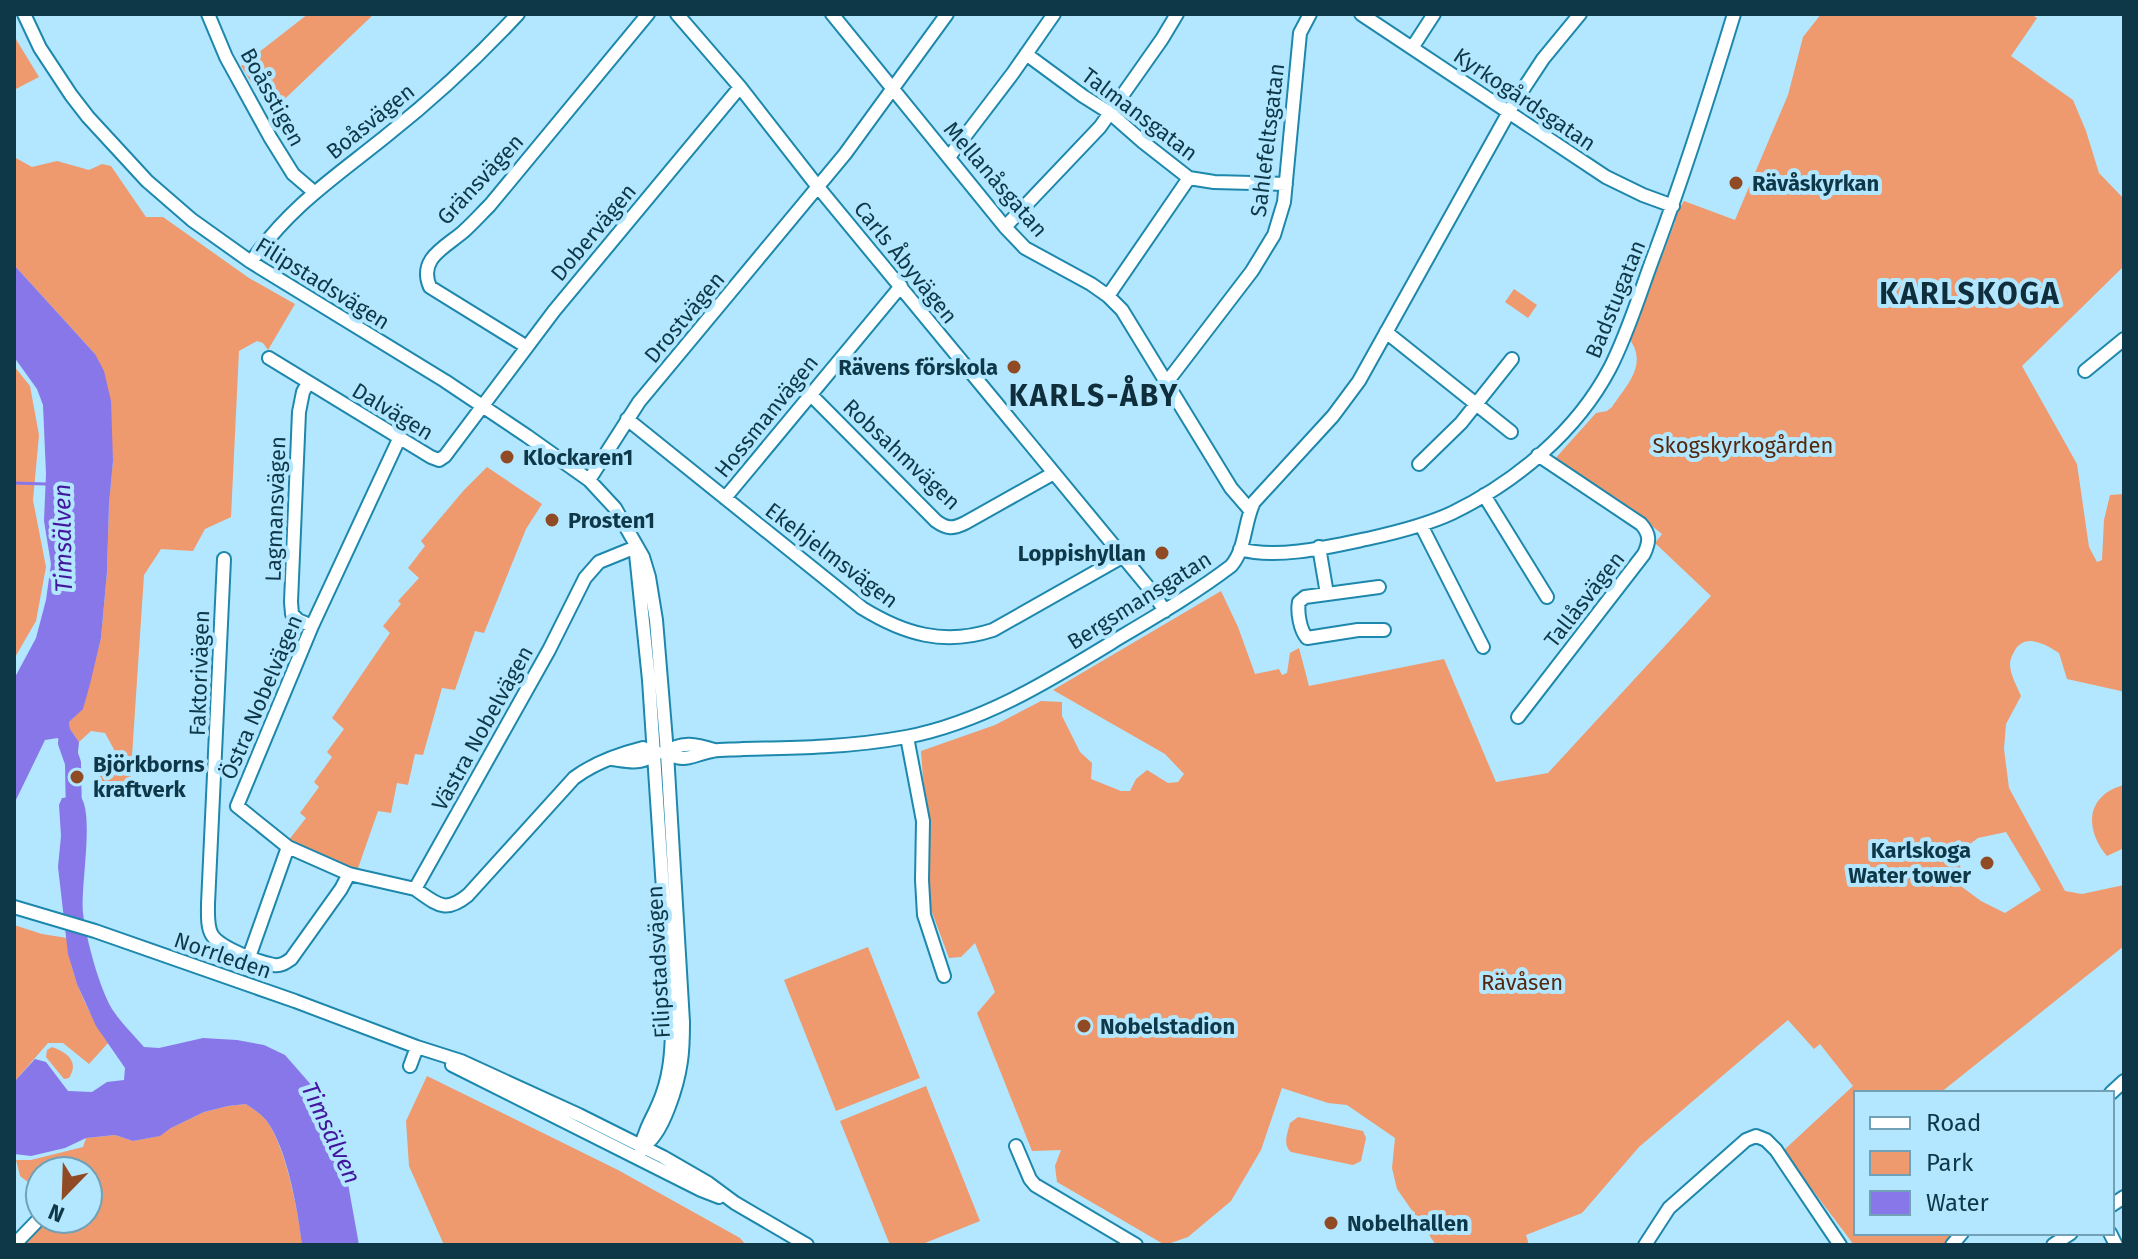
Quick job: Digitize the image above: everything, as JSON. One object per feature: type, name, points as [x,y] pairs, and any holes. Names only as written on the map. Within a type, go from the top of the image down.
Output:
[{"type":"street","name":"Filipstadsvägen","points":[[24,14],[40,48],[71,95],[106,138],[169,201],[251,262],[482,406],[589,480],[615,508],[636,547],[649,680],[660,753],[672,1044],[666,1082],[642,1138],[641,1152]]},
{"type":"street","name":"Boåsstigen","points":[[208,14],[226,57],[262,123],[293,174],[314,192]]},
{"type":"street","name":"Boåsvägen","points":[[251,262],[277,227],[314,192],[449,83],[518,14]]},
{"type":"street","name":"Gränsvägen","points":[[527,347],[430,287],[426,277],[428,266],[432,258],[490,205],[648,14]]},
{"type":"street","name":"Carls Åbyvägen","points":[[677,14],[740,87],[818,187],[1165,611]]},
{"type":"street","name":"Mellanåsgatan","points":[[832,14],[1025,248],[1108,296],[1122,310],[1231,488],[1250,510]]},
{"type":"street","name":"Drostvägen","points":[[589,480],[627,419],[818,187],[947,14]]},
{"type":"street","points":[[949,157],[1054,14]]},
{"type":"street","points":[[1005,227],[1100,127],[1177,14]]},
{"type":"street","name":"Sahlefeltsgatan","points":[[1167,382],[1266,251],[1280,217],[1300,33],[1310,14]]},
{"type":"street","name":"Kyrkogårdsgatan","points":[[1361,14],[1606,177],[1673,206]]},
{"type":"street","points":[[1412,48],[1434,14]]},
{"type":"street","name":"Bergsmansgatan","points":[[415,889],[436,904],[447,907],[457,905],[574,778],[586,769],[620,754],[643,748],[683,759],[714,750],[812,747],[907,737],[951,724],[998,707],[1093,654],[1165,611],[1231,566],[1238,556],[1250,510],[1346,401],[1508,112],[1543,59],[1580,14]]},
{"type":"street","name":"Badstugatan","points":[[1240,549],[1270,555],[1363,540],[1421,525],[1452,513],[1484,495],[1562,435],[1597,390],[1620,346],[1673,206],[1734,14]]},
{"type":"street","name":"Talmansgatan","points":[[1026,54],[1110,113],[1189,178],[1214,182],[1286,184]]},
{"type":"street","name":"Dobervägen","points":[[482,406],[589,268],[740,87]]},
{"type":"street","points":[[1108,296],[1189,178]]},
{"type":"street","name":"Hossmanvägen","points":[[725,498],[901,286]]},
{"type":"street","points":[[1386,332],[1511,432]]},
{"type":"street","points":[[2085,371],[2124,339]]},
{"type":"street","name":"Dalvägen","points":[[269,358],[399,439],[439,460],[482,406]]},
{"type":"street","points":[[1419,464],[1446,439],[1512,359]]},
{"type":"street","name":"Lagmansvägen","points":[[308,383],[299,412],[291,602],[292,614],[312,626]]},
{"type":"street","name":"Robsahmvägen","points":[[810,394],[945,527],[953,528],[965,523],[1054,473]]},
{"type":"street","name":"Ekehjelmsvägen","points":[[627,419],[862,608],[897,627],[919,634],[958,638],[993,630],[1122,557]]},
{"type":"street","name":"Östra Nobelvägen","points":[[288,847],[237,806],[312,626],[399,439]]},
{"type":"street","name":"Tallåsvägen","points":[[1518,717],[1644,554],[1649,543],[1648,532],[1641,524],[1538,455]]},
{"type":"street","points":[[1484,495],[1547,597]]},
{"type":"street","points":[[1421,525],[1483,647]]},
{"type":"street","name":"Västra Nobelvägen","points":[[415,889],[549,650],[585,578],[599,562],[636,547]]},
{"type":"street","points":[[1319,547],[1327,594]]},
{"type":"street","name":"Faktorivägen","points":[[224,559],[208,904],[210,932],[217,941],[249,957]]},
{"type":"street","points":[[1379,587],[1305,597],[1298,607],[1303,634],[1307,638],[1358,630],[1384,630]]},
{"type":"street","points":[[907,737],[923,821],[924,915],[944,976]]},
{"type":"street","points":[[214,803],[237,806]]},
{"type":"street","points":[[349,874],[291,959],[274,965],[249,957],[288,847],[349,874],[415,889]]},
{"type":"street","name":"Norrleden","points":[[14,907],[95,931],[461,1061],[708,1183],[735,1203],[807,1245]]},
{"type":"street","points":[[410,1066],[417,1047]]},
{"type":"street","points":[[1645,1245],[1669,1208],[1746,1140],[1756,1136],[1766,1140],[1776,1150],[1840,1245]]},
{"type":"street","points":[[1016,1146],[1035,1185],[1136,1245]]},
{"type":"green space","points":[[308,14],[374,14],[270,113],[241,66]]},
{"type":"green space","name":"Rävåsen","points":[[1821,14],[2031,14],[2037,18],[2011,56],[2073,100],[2099,173],[2124,199],[2124,266],[2022,366],[2077,464],[2089,547],[2097,562],[2102,560],[2104,520],[2110,495],[2124,494],[2124,695],[2121,691],[2067,679],[2059,653],[2042,643],[2023,642],[2010,661],[2021,696],[2006,724],[2004,749],[2009,788],[2065,891],[2082,894],[2124,885],[2124,946],[1943,1091],[1854,1091],[1854,1235],[1954,1235],[1944,1245],[1854,1245],[1783,1151],[1853,1086],[1820,1044],[1814,1049],[1788,1020],[1639,1147],[1582,1213],[1526,1235],[1529,1245],[1436,1245],[1397,1189],[1392,1168],[1395,1138],[1347,1105],[1328,1103],[1282,1088],[1261,1150],[1231,1201],[1188,1237],[1165,1245],[1057,1182],[1055,1166],[1061,1150],[1032,1151],[977,1013],[995,992],[975,943],[961,957],[949,958],[930,907],[930,823],[921,751],[995,725],[1041,701],[1062,702],[1062,716],[1080,752],[1092,763],[1091,779],[1121,791],[1130,791],[1136,779],[1147,770],[1168,783],[1178,782],[1184,774],[1165,754],[1053,690],[1221,591],[1255,674],[1279,669],[1282,675],[1287,673],[1290,653],[1299,648],[1309,686],[1444,659],[1496,782],[1548,773],[1711,596],[1655,543],[1662,534],[1618,499],[1553,461],[1596,413],[1612,407],[1633,375],[1637,358],[1630,340],[1675,222],[1672,219],[1684,201],[1735,220],[1788,95],[1803,37]],"holes":[[[2006,832],[2041,890],[2005,913],[1962,887],[1959,852],[1978,838]]]},
{"type":"green space","points":[[14,36],[39,77],[14,90]]},
{"type":"green space","points":[[14,157],[32,167],[57,161],[89,170],[102,164],[111,166],[146,217],[163,217],[249,278],[295,304],[268,350],[257,341],[239,351],[231,517],[205,529],[193,551],[161,549],[144,575],[130,786],[97,785],[98,775],[113,766],[117,755],[105,733],[91,731],[79,742],[70,729],[69,722],[83,708],[101,638],[113,461],[95,354],[14,265]]},
{"type":"green space","points":[[1514,289],[1537,305],[1528,318],[1505,302]]},
{"type":"green space","points":[[14,366],[30,386],[39,435],[33,500],[46,567],[36,621],[14,659]]},
{"type":"green space","points":[[487,467],[542,504],[526,529],[484,633],[475,631],[455,690],[442,688],[423,755],[415,754],[408,785],[397,783],[391,813],[378,811],[357,871],[339,865],[288,841],[306,818],[300,813],[319,787],[314,782],[332,757],[327,752],[344,729],[332,718],[390,633],[383,626],[401,604],[398,601],[419,578],[408,568],[425,546],[421,541]]},
{"type":"green space","points":[[2124,785],[2124,848],[2107,856],[2095,835],[2093,814],[2102,797]]},
{"type":"green space","points":[[14,925],[67,938],[71,965],[81,993],[108,1043],[89,1064],[63,1043],[48,1043],[14,1082]]},
{"type":"green space","points":[[868,947],[920,1078],[836,1111],[784,980]]},
{"type":"green space","points":[[52,1047],[70,1058],[73,1067],[69,1078],[64,1079],[46,1057],[47,1050]]},
{"type":"green space","points":[[427,1076],[618,1170],[740,1238],[746,1245],[444,1245],[409,1166],[406,1121]]},
{"type":"green space","points":[[926,1086],[980,1221],[920,1245],[890,1245],[840,1121]]},
{"type":"green space","points":[[246,1104],[266,1120],[273,1132],[285,1162],[302,1245],[21,1245],[30,1235],[104,1235],[104,1155],[51,1155],[83,1147],[86,1138],[115,1135],[133,1141],[159,1136],[204,1112]]},
{"type":"green space","points":[[1298,1117],[1363,1131],[1366,1138],[1361,1161],[1353,1165],[1291,1152],[1286,1142],[1287,1134],[1290,1123]]},
{"type":"green space","points":[[16,1160],[24,1160],[24,1179],[20,1176]]},
{"type":"water","name":"Timsälven","points":[[14,265],[95,354],[104,371],[111,401],[113,461],[101,638],[83,709],[69,722],[79,742],[77,761],[69,761],[65,750],[61,750],[58,738],[45,740],[14,804],[14,679],[36,638],[51,564],[44,521],[46,474],[43,405],[37,389],[14,357]]},
{"type":"water","name":"Timsälven","points":[[80,796],[84,805],[87,834],[83,913],[94,962],[112,1009],[144,1047],[159,1048],[203,1038],[264,1045],[285,1055],[320,1095],[345,1167],[359,1245],[302,1245],[280,1146],[266,1120],[246,1104],[204,1112],[160,1136],[133,1141],[115,1135],[86,1138],[65,1148],[35,1155],[14,1154],[14,1082],[35,1059],[46,1062],[68,1091],[92,1092],[107,1082],[124,1080],[125,1068],[96,1026],[77,984],[68,954],[58,867],[61,836],[59,805],[62,798]]},
{"type":"waterway","name":"Timsälven","points":[[14,483],[46,484]]},
{"type":"waterway","points":[[66,743],[73,763],[74,818]]},
{"type":"place","name":"Rävåskyrkan","points":[[1736,183]]},
{"type":"place","name":"Rävens förskola","points":[[1014,367]]},
{"type":"place","name":"Klockaren1","points":[[507,457]]},
{"type":"place","name":"Prosten1","points":[[552,520]]},
{"type":"place","name":"Loppishyllan","points":[[1162,553]]},
{"type":"place","name":"Björkborns kraftverk","points":[[77,777]]},
{"type":"place","name":"Karlskoga Water tower","points":[[1987,863]]},
{"type":"place","name":"Nobelstadion","points":[[1084,1026]]},
{"type":"place","name":"Nobelhallen","points":[[1331,1223]]},
{"type":"district","name":"KARLSKOGA","points":[[1970,294]]},
{"type":"district","name":"KARLS-ÅBY","points":[[1094,396]]},
{"type":"park label","name":"Skogskyrkogården","points":[[1743,445]]}]
